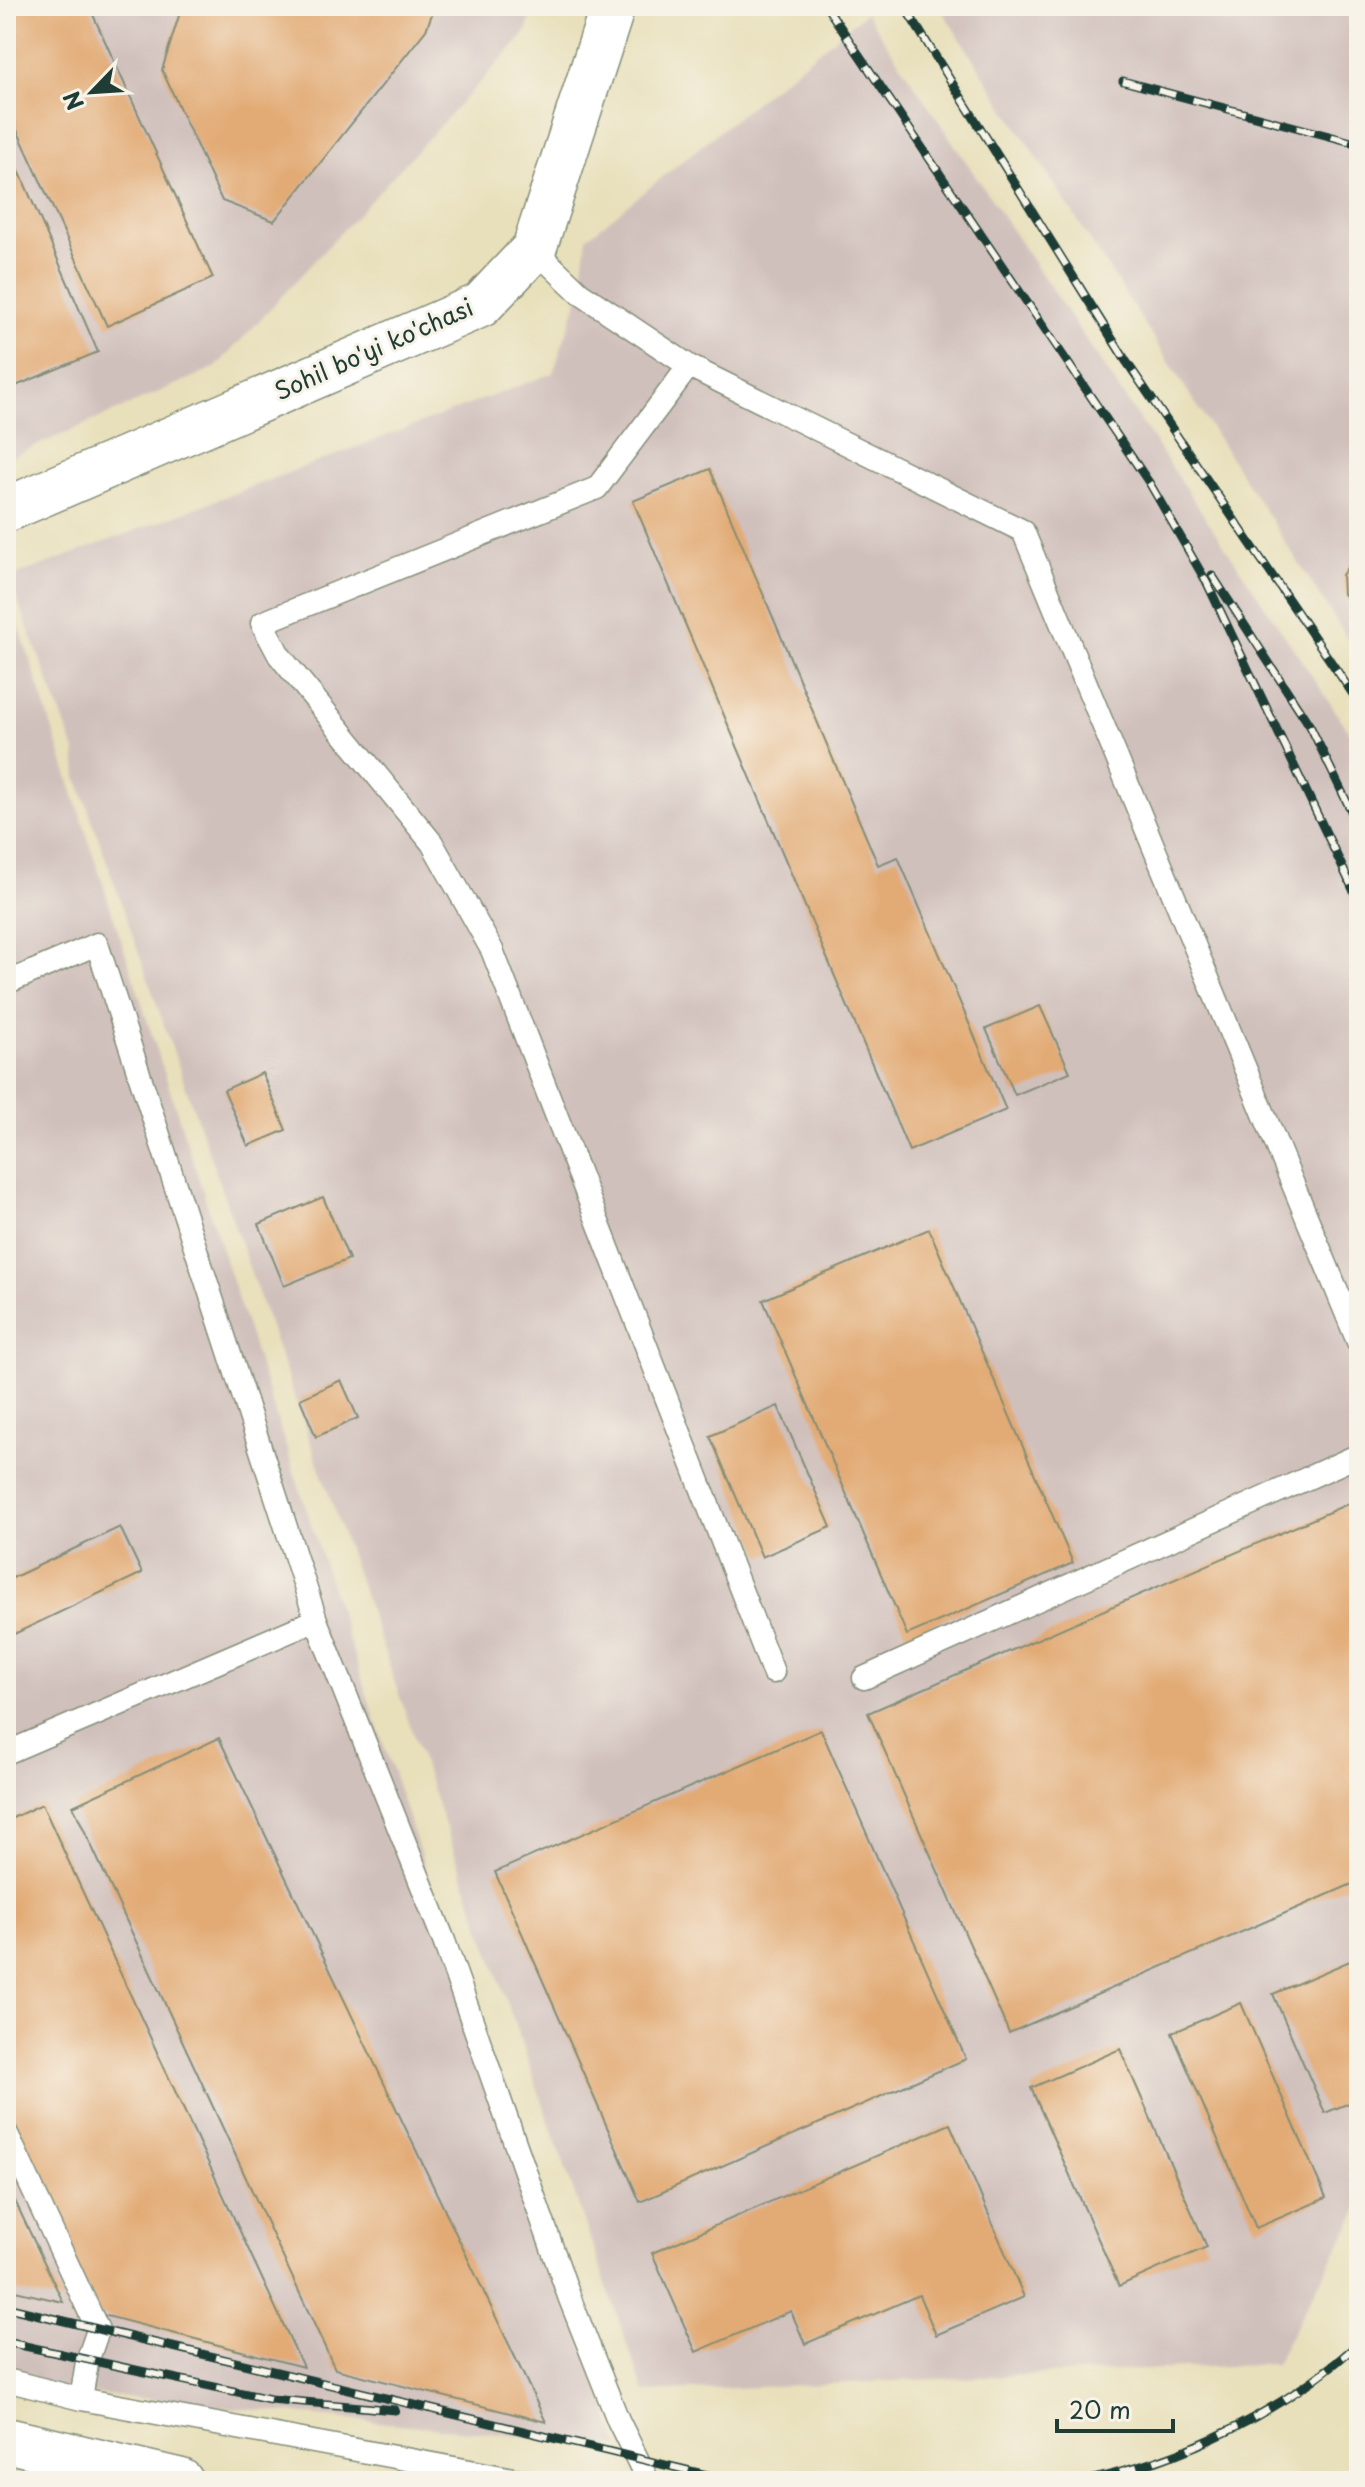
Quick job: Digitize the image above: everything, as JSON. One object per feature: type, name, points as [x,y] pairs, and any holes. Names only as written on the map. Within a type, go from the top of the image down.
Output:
[{"type":"street","name":"Sohil bo'yi ko'chasi","points":[[6,510],[481,305],[534,249],[613,6]]},
{"type":"street","points":[[6,2440],[49,2466],[181,2481]]},
{"type":"lane","points":[[534,249],[580,293],[689,366],[1023,531],[1359,1344]]},
{"type":"lane","points":[[689,366],[597,488],[262,623],[279,655],[432,843],[492,950],[773,1672]]},
{"type":"lane","points":[[6,983],[97,944],[316,1620],[444,1941],[570,2299],[634,2457],[648,2481]]},
{"type":"lane","points":[[864,1678],[1359,1455]]},
{"type":"lane","points":[[6,1753],[316,1620]]},
{"type":"lane","points":[[6,2132],[98,2330],[87,2362],[81,2399]]},
{"type":"lane","points":[[6,2380],[81,2399],[524,2481]]},
{"type":"shaded area","points":[[6,6],[535,6],[525,34],[216,367],[6,459]]},
{"type":"shaded area","points":[[939,6],[1359,6],[1359,654],[1351,644]]},
{"type":"shaded area","points":[[866,13],[1359,746],[1359,2209],[1275,2364],[644,2392],[77,777],[75,751],[9,578],[553,373],[580,293],[587,238]]},
{"type":"shaded area","points":[[6,586],[350,1644],[619,2446],[6,2385]]},
{"type":"building","points":[[6,6],[89,6],[213,278],[107,326],[6,106]]},
{"type":"building","points":[[182,6],[435,6],[426,30],[274,221],[222,201],[162,70]]},
{"type":"building","points":[[6,141],[98,352],[6,390]]},
{"type":"building","points":[[710,469],[878,865],[898,857],[1006,1110],[909,1151],[633,501]]},
{"type":"building","points":[[1359,559],[1359,608],[1343,594],[1342,575],[1353,560]]},
{"type":"building","points":[[1040,1006],[1070,1072],[1015,1095],[986,1029]]},
{"type":"building","points":[[262,1073],[286,1130],[248,1146],[224,1090]]},
{"type":"building","points":[[323,1197],[349,1259],[284,1286],[259,1224]]},
{"type":"building","points":[[929,1229],[1073,1563],[907,1635],[763,1300]]},
{"type":"building","points":[[341,1380],[358,1418],[316,1437],[300,1399]]},
{"type":"building","points":[[778,1406],[831,1527],[762,1557],[710,1436]]},
{"type":"building","points":[[1359,1499],[1359,1881],[1009,2033],[868,1713]]},
{"type":"building","points":[[120,1527],[142,1573],[6,1638],[6,1581]]},
{"type":"building","points":[[821,1730],[966,2059],[640,2202],[495,1872]]},
{"type":"building","points":[[219,1738],[546,2422],[335,2369],[73,1806]]},
{"type":"building","points":[[42,1804],[303,2367],[99,2314],[6,2112],[6,1821]]},
{"type":"building","points":[[1352,1960],[1359,1976],[1359,2099],[1325,2113],[1273,1994]]},
{"type":"building","points":[[1241,2003],[1326,2198],[1256,2228],[1172,2033]]},
{"type":"building","points":[[1120,2049],[1207,2247],[1119,2286],[1031,2088]]},
{"type":"building","points":[[950,2124],[1024,2297],[936,2335],[919,2295],[805,2344],[791,2311],[696,2352],[652,2253]]},
{"type":"building","points":[[6,2182],[63,2302],[6,2289]]},
{"type":"railway","points":[[826,6],[1150,484],[1207,583],[1359,902]]},
{"type":"railway","points":[[904,6],[1126,361],[1359,703]]},
{"type":"railway","points":[[1123,81],[1359,144]]},
{"type":"railway","points":[[1212,575],[1310,726],[1359,827]]},
{"type":"railway","points":[[6,2307],[732,2481]]},
{"type":"railway","points":[[6,2342],[270,2399],[395,2410]]},
{"type":"railway","points":[[1085,2481],[1159,2460],[1231,2430],[1298,2390],[1359,2343]]}]
